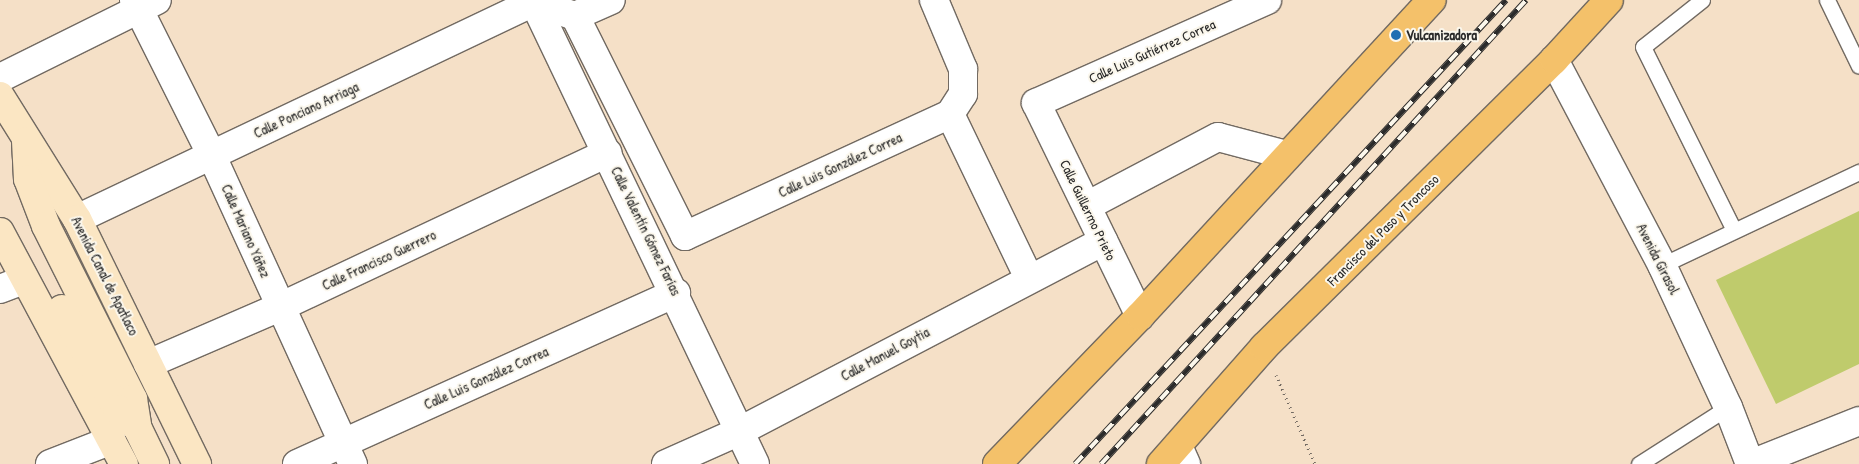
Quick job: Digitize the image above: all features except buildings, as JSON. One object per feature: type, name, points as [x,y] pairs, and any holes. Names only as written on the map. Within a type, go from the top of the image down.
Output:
[{"type":"main road","points":[[996,464],[1140,316],[1286,155],[1432,0]]},
{"type":"main road","name":"Francisco del Paso y Troncoso","points":[[1175,458],[1264,347],[1554,60],[1609,0]]},
{"type":"street","points":[[534,1],[576,16],[611,0]]},
{"type":"street","points":[[934,0],[963,69],[963,94],[950,114],[1028,278]]},
{"type":"street","name":"Calle Luis Gutiérrez Correa","points":[[1036,103],[1267,0]]},
{"type":"street","name":"Calle Valentín Gómez Farías","points":[[534,1],[676,293],[755,464]]},
{"type":"street","name":"Calle Ponciano Arriaga","points":[[77,218],[534,1]]},
{"type":"street","points":[[0,78],[143,3]]},
{"type":"street","name":"Calle Mariano Yáñez","points":[[143,3],[348,453]]},
{"type":"street","name":"Calle Luis González Correa","points":[[576,16],[685,236],[950,114]]},
{"type":"street","name":"Avenida Girasol","points":[[1554,60],[1662,265],[1728,407],[1751,464]]},
{"type":"street","name":"Avenida Canal de Apatlaco","points":[[0,96],[77,218],[197,464]]},
{"type":"street","name":"Calle Guillermo Prieto","points":[[1036,103],[1140,316]]},
{"type":"street","points":[[1087,206],[1218,137],[1286,155]]},
{"type":"street","points":[[26,139],[28,179],[46,226],[133,399],[138,429],[155,464]]},
{"type":"street","name":"Calle Francisco Guerrero","points":[[148,364],[280,307],[608,153]]},
{"type":"street","points":[[0,213],[22,238],[117,409],[138,429]]},
{"type":"street","points":[[0,232],[12,284],[118,452],[50,464]]},
{"type":"street","name":"Calle Manuel Goytia","points":[[666,464],[740,432],[1028,278],[1103,241]]},
{"type":"street","name":"Calle Luis González Correa","points":[[296,464],[348,453],[676,293]]},
{"type":"street","points":[[1751,464],[1859,421]]},
{"type":"lane","points":[[1702,0],[1643,47],[1734,230]]},
{"type":"lane","points":[[1826,0],[1859,66]]},
{"type":"lane","points":[[1662,265],[1859,172]]},
{"type":"lane","points":[[1639,464],[1728,407]]},
{"type":"path","points":[[1264,347],[1315,464]]},
{"type":"green space","points":[[1859,211],[1859,364],[1776,404],[1716,280]]},
{"type":"railway","points":[[1075,464],[1506,0]]},
{"type":"railway","points":[[1101,464],[1526,0]]},
{"type":"place","name":"Vulcanizadora","points":[[1396,35]]}]
